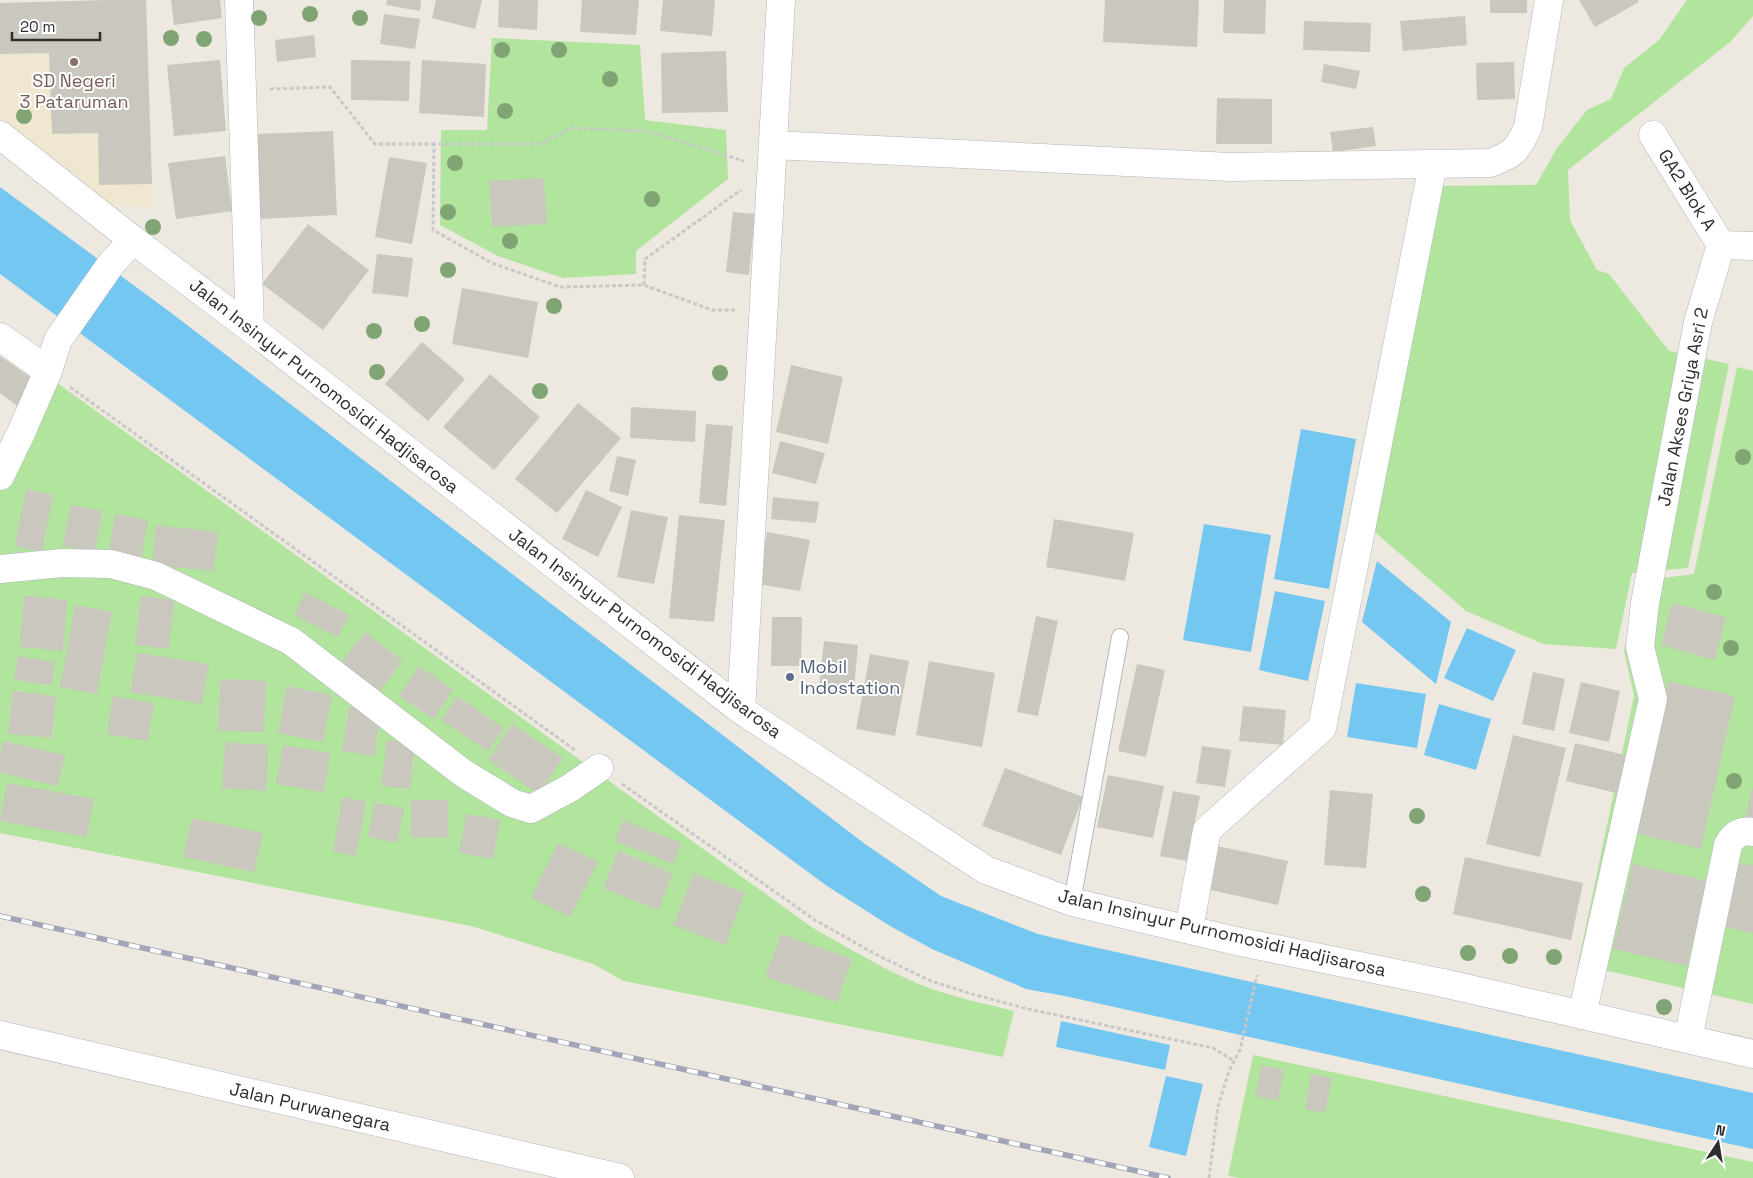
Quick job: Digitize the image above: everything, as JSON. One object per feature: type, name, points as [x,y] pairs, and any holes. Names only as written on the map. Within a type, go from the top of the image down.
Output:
[{"type":"street","points":[[239,0],[250,328]]},
{"type":"street","points":[[741,710],[782,0]]},
{"type":"street","points":[[773,145],[1231,168],[1490,163],[1509,156],[1520,143],[1528,127],[1549,0]]},
{"type":"street","name":"Jalan Insinyur Purnomosidi Hadjisarosa","points":[[0,135],[741,710],[986,870],[1072,902],[1582,1014],[1753,1054]]},
{"type":"street","name":"GA2 Blok A","points":[[1653,135],[1721,244]]},
{"type":"street","points":[[1189,929],[1207,830],[1322,728],[1433,164]]},
{"type":"street","points":[[0,476],[48,371],[58,340],[111,264],[133,240]]},
{"type":"street","points":[[1721,244],[1753,246]]},
{"type":"street","name":"Jalan Akses Griya Asri 2","points":[[1582,1014],[1653,699],[1640,647],[1645,603],[1698,322],[1721,244]]},
{"type":"street","points":[[0,336],[48,371]]},
{"type":"street","points":[[0,569],[62,563],[111,564],[156,576],[290,641],[463,773],[512,803],[531,809],[570,788],[600,768]]},
{"type":"street","points":[[1688,1039],[1728,845],[1737,833],[1753,832]]},
{"type":"street","name":"Jalan Purwanegara","points":[[0,1035],[620,1178]]},
{"type":"lane","points":[[1072,902],[1120,637]]},
{"type":"path","points":[[242,90],[330,87],[375,144],[541,144],[571,128],[647,130],[745,161],[744,170]]},
{"type":"path","points":[[434,144],[433,230],[492,263],[560,287],[644,285],[712,310],[763,311]]},
{"type":"path","points":[[644,285],[645,259],[743,189]]},
{"type":"path","points":[[1209,1178],[1218,1106],[1229,1071],[1240,1050],[1257,972]]},
{"type":"shaded area","name":"SD Negeri 3 Pataruman","points":[[146,0],[153,207],[105,206],[0,121],[0,3]]},
{"type":"green space","points":[[1687,0],[1753,0],[1753,16],[1730,42],[1568,170],[1570,220],[1597,270],[1609,274],[1669,351],[1729,364],[1688,568],[1632,573],[1616,649],[1543,644],[1466,611],[1369,527],[1436,186],[1536,185],[1557,148],[1587,110],[1611,99],[1624,68],[1659,40]]},
{"type":"green space","points":[[492,38],[640,45],[645,120],[726,130],[728,179],[636,251],[636,274],[563,278],[498,256],[440,225],[441,130],[487,130]]},
{"type":"green space","points":[[1737,367],[1753,371],[1753,1004],[1578,964],[1634,696],[1624,651],[1639,581],[1694,574]]},
{"type":"green space","points":[[49,377],[813,928],[914,982],[950,995],[1014,1011],[1003,1057],[624,981],[593,964],[471,926],[0,833],[0,488]]},
{"type":"green space","points":[[1253,1055],[1753,1162],[1753,1178],[1239,1178],[1228,1176]]},
{"type":"water","points":[[0,187],[170,312],[865,844],[941,896],[1038,934],[1753,1093],[1753,1149],[1065,996],[1026,989],[932,949],[890,926],[827,886],[0,274]]},
{"type":"water","points":[[1301,429],[1356,439],[1329,589],[1274,579]]},
{"type":"water","points":[[1204,524],[1271,535],[1251,652],[1183,640]]},
{"type":"water","points":[[1377,561],[1451,622],[1436,684],[1362,622]]},
{"type":"water","points":[[1275,591],[1325,601],[1308,681],[1259,670]]},
{"type":"water","points":[[1467,628],[1516,650],[1493,701],[1444,678]]},
{"type":"water","points":[[1356,683],[1426,694],[1417,748],[1347,737]]},
{"type":"water","points":[[1439,704],[1491,719],[1476,770],[1424,755]]},
{"type":"water","points":[[1061,1021],[1170,1045],[1165,1070],[1056,1047]]},
{"type":"water","points":[[1166,1076],[1203,1084],[1186,1156],[1149,1147]]},
{"type":"building","name":"SD Negeri 3 Pataruman","points":[[146,0],[152,184],[99,185],[98,133],[52,134],[49,53],[0,54],[0,3]]},
{"type":"building","points":[[171,0],[220,0],[222,18],[174,25]]},
{"type":"building","points":[[387,0],[421,0],[420,11],[386,5]]},
{"type":"building","points":[[436,0],[482,0],[475,29],[432,18]]},
{"type":"building","points":[[499,0],[538,0],[537,30],[498,27]]},
{"type":"building","points":[[582,0],[639,0],[636,35],[580,32]]},
{"type":"building","points":[[663,0],[715,0],[712,36],[660,31]]},
{"type":"building","points":[[1105,0],[1199,0],[1197,47],[1103,42]]},
{"type":"building","points":[[1224,0],[1266,0],[1265,34],[1223,33]]},
{"type":"building","points":[[1490,0],[1527,0],[1527,13],[1490,13]]},
{"type":"building","points":[[1579,0],[1638,0],[1639,2],[1595,27]]},
{"type":"building","points":[[384,14],[420,19],[415,49],[380,44]]},
{"type":"building","points":[[1465,16],[1467,45],[1403,51],[1400,21]]},
{"type":"building","points":[[1304,21],[1371,23],[1370,52],[1303,50]]},
{"type":"building","points":[[314,35],[316,57],[277,62],[275,40]]},
{"type":"building","points":[[726,51],[728,112],[662,113],[661,53]]},
{"type":"building","points":[[220,60],[226,131],[174,136],[167,65]]},
{"type":"building","points":[[351,60],[410,61],[409,101],[351,100]]},
{"type":"building","points":[[422,60],[486,64],[484,117],[419,113]]},
{"type":"building","points":[[1514,62],[1515,99],[1477,100],[1476,63]]},
{"type":"building","points":[[1324,64],[1360,71],[1356,89],[1321,82]]},
{"type":"building","points":[[1217,98],[1272,99],[1272,144],[1216,144]]},
{"type":"building","points":[[1373,127],[1376,146],[1333,152],[1330,132]]},
{"type":"building","points":[[333,131],[337,215],[260,219],[256,134]]},
{"type":"building","points":[[225,156],[232,211],[176,219],[168,163]]},
{"type":"building","points":[[389,157],[427,163],[412,244],[375,237]]},
{"type":"building","points":[[544,178],[547,224],[492,227],[489,181]]},
{"type":"building","points":[[733,212],[755,214],[749,275],[726,272]]},
{"type":"building","points":[[308,224],[369,270],[323,330],[262,284]]},
{"type":"building","points":[[377,254],[413,258],[408,297],[372,293]]},
{"type":"building","points":[[462,288],[538,302],[528,358],[452,344]]},
{"type":"building","points":[[422,342],[465,379],[428,421],[385,384]]},
{"type":"building","points":[[0,356],[39,383],[20,408],[0,393]]},
{"type":"building","points":[[791,365],[843,377],[828,444],[776,432]]},
{"type":"building","points":[[490,374],[540,417],[494,470],[443,427]]},
{"type":"building","points":[[578,403],[621,438],[557,513],[515,479]]},
{"type":"building","points":[[631,407],[696,411],[695,442],[630,438]]},
{"type":"building","points":[[706,424],[733,426],[726,506],[699,503]]},
{"type":"building","points":[[780,441],[825,453],[816,484],[772,473]]},
{"type":"building","points":[[617,456],[636,460],[628,496],[609,491]]},
{"type":"building","points":[[26,489],[53,495],[42,552],[15,546]]},
{"type":"building","points":[[586,490],[622,507],[598,557],[562,539]]},
{"type":"building","points":[[773,497],[819,502],[816,523],[771,519]]},
{"type":"building","points":[[71,505],[102,511],[95,551],[63,546]]},
{"type":"building","points":[[631,510],[668,517],[654,584],[617,577]]},
{"type":"building","points":[[115,514],[148,520],[141,562],[108,556]]},
{"type":"building","points":[[679,515],[725,520],[714,622],[669,618]]},
{"type":"building","points":[[1054,519],[1134,533],[1125,581],[1046,567]]},
{"type":"building","points":[[156,525],[218,532],[214,571],[152,565]]},
{"type":"building","points":[[767,532],[810,540],[800,591],[757,584]]},
{"type":"building","points":[[305,592],[349,615],[338,637],[294,615]]},
{"type":"building","points":[[24,596],[67,600],[63,651],[20,647]]},
{"type":"building","points":[[141,596],[174,600],[169,649],[135,645]]},
{"type":"building","points":[[1672,603],[1726,617],[1715,660],[1661,645]]},
{"type":"building","points":[[75,605],[112,612],[97,694],[60,687]]},
{"type":"building","points":[[1036,616],[1058,621],[1038,716],[1017,712]]},
{"type":"building","points":[[772,617],[802,617],[801,666],[771,666]]},
{"type":"building","points":[[365,632],[403,661],[379,692],[341,663]]},
{"type":"building","points":[[824,641],[858,645],[854,688],[819,685]]},
{"type":"building","points":[[137,653],[209,664],[202,704],[130,692]]},
{"type":"building","points":[[870,654],[909,661],[895,736],[856,729]]},
{"type":"building","points":[[18,656],[55,662],[52,685],[14,680]]},
{"type":"building","points":[[929,661],[995,673],[982,747],[916,735]]},
{"type":"building","points":[[1137,664],[1165,670],[1146,757],[1118,751]]},
{"type":"building","points":[[419,666],[453,689],[434,719],[399,696]]},
{"type":"building","points":[[1533,672],[1565,679],[1554,731],[1522,724]]},
{"type":"building","points":[[220,679],[266,681],[264,732],[218,731]]},
{"type":"building","points":[[1668,681],[1735,696],[1701,849],[1635,833]]},
{"type":"building","points":[[1581,682],[1620,691],[1609,742],[1569,733]]},
{"type":"building","points":[[287,686],[332,695],[323,742],[278,733]]},
{"type":"building","points":[[13,691],[56,696],[52,738],[8,734]]},
{"type":"building","points":[[113,696],[154,703],[148,741],[107,734]]},
{"type":"building","points":[[457,696],[504,728],[488,751],[441,720]]},
{"type":"building","points":[[1243,706],[1286,710],[1283,745],[1239,741]]},
{"type":"building","points":[[349,707],[381,712],[374,756],[342,751]]},
{"type":"building","points":[[512,724],[563,758],[539,794],[488,760]]},
{"type":"building","points":[[1513,735],[1566,748],[1540,857],[1486,844]]},
{"type":"building","points":[[387,740],[415,743],[410,789],[381,786]]},
{"type":"building","points":[[3,741],[65,755],[58,786],[0,773],[0,756]]},
{"type":"building","points":[[225,742],[268,745],[266,791],[222,788]]},
{"type":"building","points":[[1575,743],[1629,756],[1620,794],[1566,781]]},
{"type":"building","points":[[283,745],[330,753],[324,792],[276,784]]},
{"type":"building","points":[[1202,746],[1231,750],[1225,787],[1196,783]]},
{"type":"building","points":[[1005,768],[1083,797],[1061,855],[982,826]]},
{"type":"building","points":[[1108,775],[1164,786],[1153,838],[1097,827]]},
{"type":"building","points":[[7,783],[94,799],[87,837],[0,821]]},
{"type":"building","points":[[1753,789],[1753,818],[1746,817]]},
{"type":"building","points":[[1330,790],[1373,794],[1366,868],[1324,865]]},
{"type":"building","points":[[1173,791],[1200,796],[1187,861],[1160,856]]},
{"type":"building","points":[[342,797],[366,801],[356,856],[333,852]]},
{"type":"building","points":[[411,800],[448,800],[448,838],[411,838]]},
{"type":"building","points":[[375,803],[404,808],[397,843],[368,837]]},
{"type":"building","points":[[466,814],[500,820],[493,859],[459,853]]},
{"type":"building","points":[[192,818],[263,833],[254,872],[183,857]]},
{"type":"building","points":[[623,820],[681,843],[673,864],[615,841]]},
{"type":"building","points":[[558,843],[598,862],[570,917],[531,898]]},
{"type":"building","points":[[1217,846],[1288,861],[1278,905],[1207,889]]},
{"type":"building","points":[[618,851],[673,873],[658,910],[603,888]]},
{"type":"building","points":[[1465,857],[1583,883],[1571,940],[1453,914]]},
{"type":"building","points":[[1739,863],[1753,865],[1753,933],[1726,927]]},
{"type":"building","points":[[1633,864],[1707,881],[1687,966],[1613,949]]},
{"type":"building","points":[[694,873],[745,893],[725,945],[673,925]]},
{"type":"building","points":[[781,934],[852,959],[837,1002],[765,977]]},
{"type":"building","points":[[1262,1065],[1284,1070],[1278,1101],[1255,1096]]},
{"type":"building","points":[[1311,1074],[1332,1078],[1325,1113],[1305,1109]]},
{"type":"railway","points":[[0,916],[1168,1178]]},
{"type":"place","name":"SD Negeri 3 Pataruman","points":[[74,62]]},
{"type":"place","name":"Mobil Indostation","points":[[790,677]]}]
